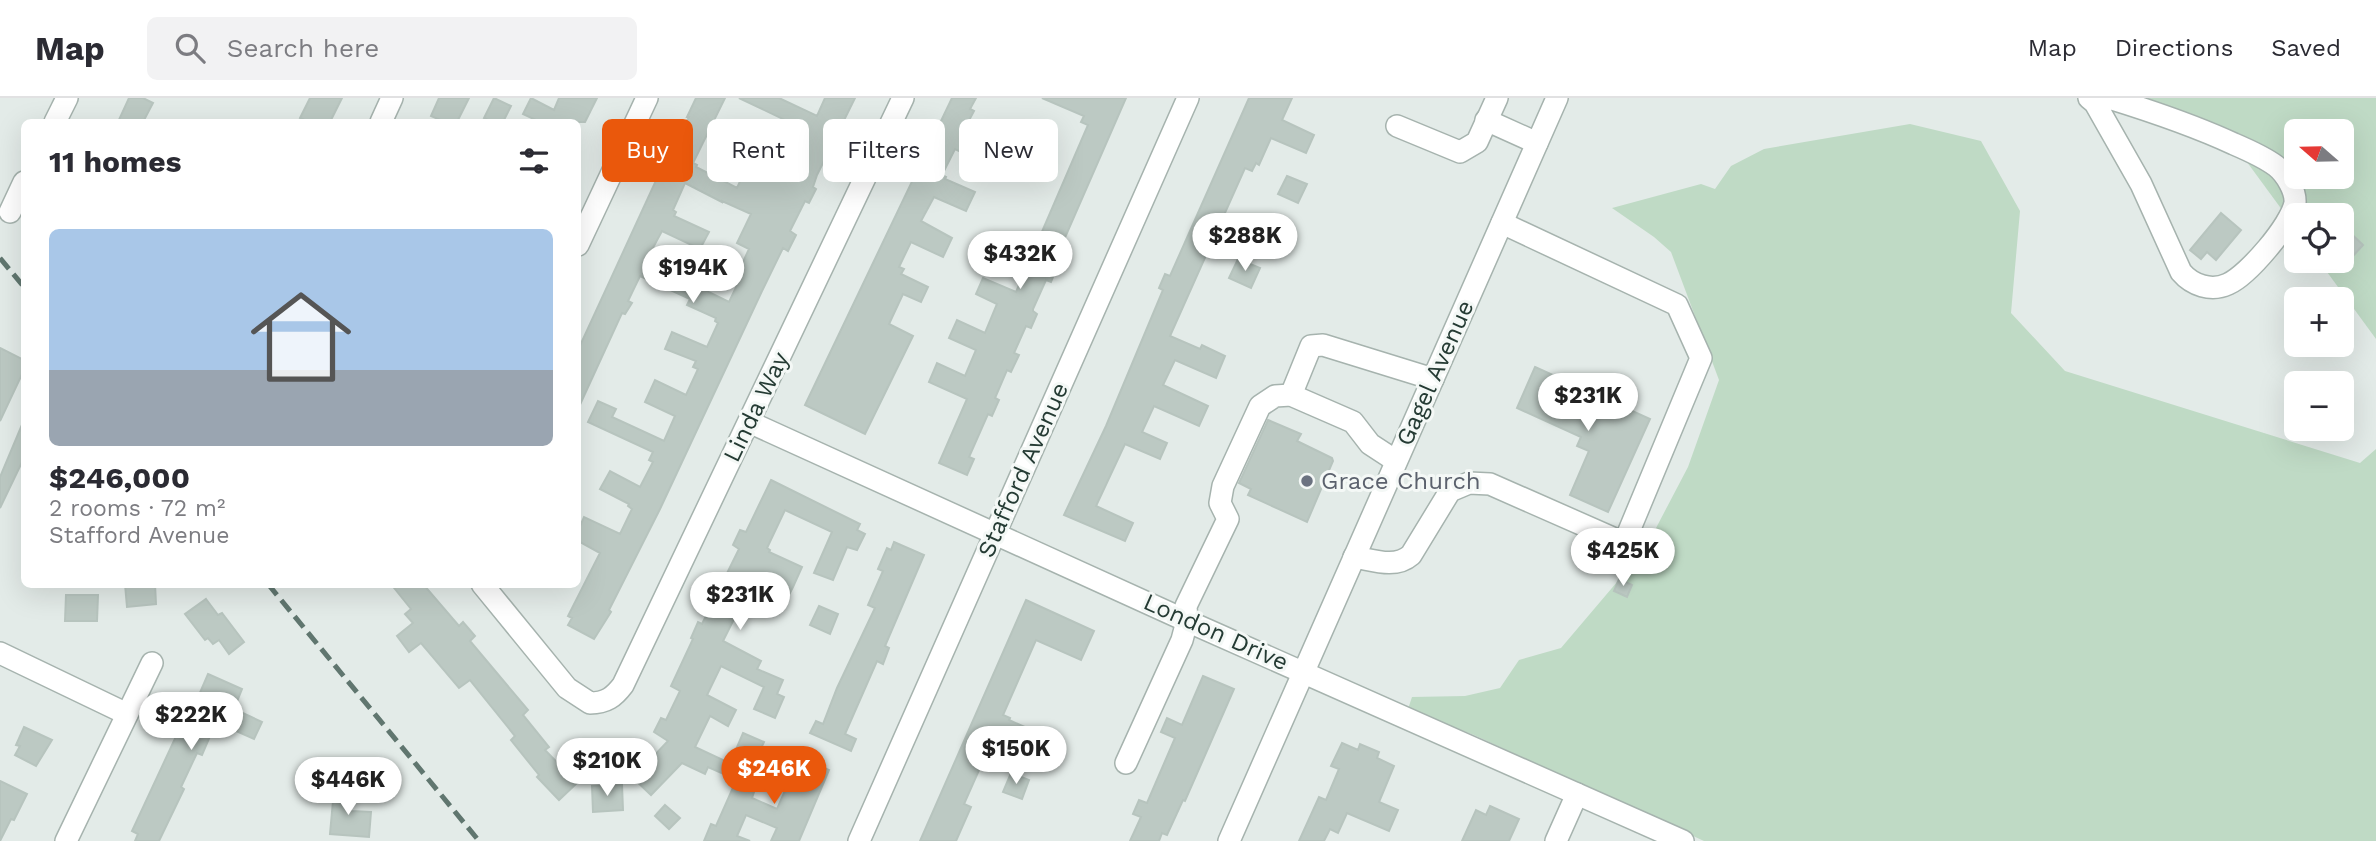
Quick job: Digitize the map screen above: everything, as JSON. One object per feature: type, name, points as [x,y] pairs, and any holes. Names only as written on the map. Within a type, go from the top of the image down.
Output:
[{"type":"street","points":[[56,119],[67,98]]},
{"type":"street","points":[[382,119],[392,98]]},
{"type":"street","points":[[581,239],[647,98]]},
{"type":"street","name":"Linda Way","points":[[485,588],[567,688],[584,701],[595,703],[610,700],[623,685],[903,98]]},
{"type":"street","name":"Stafford Avenue","points":[[859,841],[1188,98]]},
{"type":"street","points":[[1397,126],[1460,152],[1477,142],[1497,98]]},
{"type":"street","name":"Gagel Avenue","points":[[1229,841],[1557,98]]},
{"type":"street","points":[[2089,98],[2095,103],[2141,184],[2180,272],[2189,281],[2201,286],[2228,284],[2276,239],[2291,216],[2295,200],[2290,184],[2277,167],[2255,154],[2214,135],[2109,98]]},
{"type":"street","points":[[1486,120],[1537,143]]},
{"type":"street","points":[[10,212],[21,188]]},
{"type":"street","points":[[1354,557],[1403,562],[1411,555],[1450,491],[1469,483],[1489,484],[1624,543],[1701,358],[1678,305],[1502,223]]},
{"type":"street","points":[[1291,395],[1311,346],[1323,345],[1433,379]]},
{"type":"street","points":[[1126,763],[1182,640],[1187,621],[1186,606],[1228,520],[1220,503],[1223,486],[1260,406],[1275,396],[1291,395],[1353,422],[1370,444],[1396,461]]},
{"type":"street","name":"London Drive","points":[[749,422],[1187,621],[1683,841]]},
{"type":"street","points":[[0,653],[127,714]]},
{"type":"street","points":[[66,841],[152,663]]},
{"type":"street","points":[[1556,841],[1577,794]]},
{"type":"green space","points":[[2145,98],[2376,98],[2376,339],[2354,309],[2354,287],[2338,287],[2328,273],[2354,273],[2354,203],[2284,203],[2284,213],[2222,128]]},
{"type":"green space","points":[[1910,124],[1981,141],[2020,211],[2011,313],[2065,371],[2360,463],[2376,449],[2376,841],[1704,841],[1474,735],[1408,709],[1412,697],[1465,696],[1500,688],[1519,660],[1561,648],[1645,549],[1688,467],[1719,380],[1671,252],[1612,208],[1701,184],[1715,189],[1731,166],[1764,149]]},
{"type":"building","points":[[129,98],[143,98],[153,103],[145,119],[119,119]]},
{"type":"building","points":[[310,98],[342,98],[332,119],[300,118]]},
{"type":"building","points":[[439,98],[469,98],[458,119],[438,119],[431,116]]},
{"type":"building","points":[[494,98],[511,106],[504,119],[484,118]]},
{"type":"building","points":[[531,98],[554,110],[559,98],[597,98],[585,122],[581,122],[581,119],[534,119],[523,114]]},
{"type":"building","points":[[696,98],[725,98],[715,119],[707,119],[707,135],[693,163],[693,119],[688,119]]},
{"type":"building","points":[[739,98],[779,98],[817,116],[825,98],[855,98],[845,119],[823,119],[823,163],[813,187],[816,189],[809,203],[805,201],[790,231],[796,235],[788,251],[783,248],[660,509],[609,610],[611,612],[594,639],[568,625],[572,618],[568,616],[600,553],[581,543],[581,524],[584,517],[620,534],[632,509],[629,504],[600,489],[610,471],[640,487],[653,462],[649,460],[653,452],[588,422],[598,401],[616,409],[612,417],[664,441],[675,416],[645,402],[655,380],[686,395],[698,369],[693,367],[696,361],[665,349],[672,332],[707,347],[718,323],[716,318],[687,305],[690,299],[640,276],[628,301],[632,303],[625,314],[622,313],[581,402],[581,343],[655,182],[693,182],[693,163],[707,173],[707,182],[725,182],[737,188],[740,182],[809,182],[809,119],[783,119]],"holes":[[[685,183],[751,214],[737,243],[749,249],[737,275],[741,277],[729,302],[651,264],[654,258],[649,255],[662,231],[700,249],[709,232],[674,216],[676,212],[673,210]]]},
{"type":"building","points":[[952,98],[976,98],[970,109],[974,111],[970,119],[959,119],[959,151],[955,149],[945,169],[945,119],[942,119]]},
{"type":"building","points":[[1042,98],[1126,98],[1053,265],[1057,267],[1051,282],[1046,280],[1033,309],[1037,314],[1031,328],[1026,326],[1014,353],[1019,355],[1011,372],[1007,370],[995,398],[999,400],[992,416],[988,414],[969,457],[974,459],[967,475],[939,463],[967,399],[929,382],[937,363],[965,376],[976,350],[949,338],[957,320],[985,333],[997,304],[976,294],[983,278],[1016,292],[1088,125],[1081,122],[1084,116]]},
{"type":"building","points":[[1249,98],[1292,98],[1282,120],[1314,135],[1306,153],[1271,138],[1259,165],[1256,163],[1252,171],[1245,168],[1170,336],[1200,349],[1202,345],[1225,356],[1216,378],[1175,360],[1163,385],[1208,406],[1199,426],[1154,406],[1142,432],[1167,443],[1160,459],[1125,444],[1096,506],[1133,523],[1125,541],[1064,515],[1106,426],[1163,290],[1159,288],[1165,274],[1170,276]]},
{"type":"building","points":[[1287,176],[1307,184],[1298,203],[1278,194]]},
{"type":"building","points":[[945,179],[975,192],[966,211],[934,197],[921,221],[952,238],[943,257],[911,242],[899,267],[904,269],[901,274],[928,287],[921,302],[903,294],[889,324],[913,336],[865,434],[805,405],[912,182],[945,182]]},
{"type":"building","points":[[2221,213],[2241,230],[2216,260],[2207,252],[2201,259],[2190,250]]},
{"type":"building","points":[[2354,236],[2363,245],[2354,255]]},
{"type":"building","points":[[1238,259],[1260,268],[1251,288],[1229,278]]},
{"type":"building","points":[[0,348],[21,358],[21,376],[0,421]]},
{"type":"building","points":[[1535,367],[1650,419],[1608,512],[1570,495],[1589,451],[1577,446],[1581,437],[1517,408]]},
{"type":"building","points":[[1268,420],[1301,434],[1297,441],[1332,458],[1307,522],[1248,495],[1251,489],[1239,483]]},
{"type":"building","points":[[21,427],[21,464],[0,508],[0,477]]},
{"type":"building","points":[[771,480],[860,524],[857,530],[865,534],[857,550],[847,547],[833,580],[814,573],[832,532],[785,510],[767,548],[769,552],[802,567],[793,587],[779,614],[753,602],[750,609],[741,605],[723,641],[761,661],[757,669],[783,680],[777,694],[784,697],[775,718],[754,709],[764,687],[721,666],[707,695],[736,710],[728,726],[710,716],[695,747],[740,768],[735,779],[708,767],[705,774],[682,763],[651,795],[633,778],[668,741],[654,732],[661,718],[666,720],[680,691],[671,686],[698,622],[702,624],[739,549],[733,545],[740,530],[746,532]]},
{"type":"building","points":[[894,542],[924,555],[885,646],[889,648],[883,664],[877,661],[845,734],[856,739],[851,751],[810,733],[816,721],[823,724],[875,608],[868,605],[883,571],[878,569],[887,548],[891,550]]},
{"type":"building","points":[[1619,579],[1632,585],[1627,597],[1614,591]]},
{"type":"building","points":[[125,588],[155,588],[156,604],[127,607]]},
{"type":"building","points":[[394,588],[426,588],[459,626],[463,622],[475,636],[470,641],[528,710],[523,715],[549,747],[545,750],[577,783],[559,800],[537,777],[539,775],[511,740],[515,736],[470,680],[459,688],[421,643],[409,652],[397,636],[413,623],[405,614],[411,609]]},
{"type":"building","points":[[66,595],[98,595],[97,621],[65,621]]},
{"type":"building","points":[[206,599],[218,615],[222,613],[244,642],[229,654],[219,640],[213,644],[208,638],[205,640],[185,614]]},
{"type":"building","points":[[1026,600],[1094,631],[1081,660],[1036,640],[1003,715],[1043,735],[1035,752],[995,734],[964,804],[971,807],[956,841],[920,841]]},
{"type":"building","points":[[819,606],[838,614],[830,634],[810,625]]},
{"type":"building","points":[[208,674],[242,689],[234,709],[262,722],[254,739],[216,722],[202,755],[197,753],[181,787],[184,789],[159,841],[135,841],[138,834],[132,831]]},
{"type":"building","points":[[1203,676],[1234,689],[1185,801],[1183,800],[1167,835],[1162,833],[1159,841],[1130,841],[1141,817],[1133,814],[1139,800],[1147,803],[1175,738],[1161,732],[1167,718],[1182,725]]},
{"type":"building","points":[[24,727],[52,740],[36,766],[15,755],[20,746],[16,745]]},
{"type":"building","points":[[743,733],[764,742],[755,761],[735,752]]},
{"type":"building","points":[[1342,743],[1358,750],[1360,744],[1379,752],[1377,758],[1394,766],[1379,802],[1398,810],[1389,831],[1347,813],[1338,833],[1330,829],[1324,841],[1299,841],[1319,797],[1326,800],[1339,769],[1331,766]]},
{"type":"building","points":[[795,755],[829,770],[799,841],[771,841],[777,828],[746,815],[737,836],[750,841],[704,841],[711,824],[716,826],[735,783],[754,792],[752,798],[777,809],[792,775],[788,773]]},
{"type":"building","points":[[1011,773],[1029,780],[1022,799],[1003,792]]},
{"type":"building","points":[[0,781],[27,794],[0,841]]},
{"type":"building","points":[[622,785],[623,810],[593,812],[592,786]]},
{"type":"building","points":[[334,790],[352,791],[351,811],[371,812],[369,837],[330,834]]},
{"type":"building","points":[[665,805],[680,818],[669,829],[655,816]]},
{"type":"building","points":[[1490,806],[1519,819],[1509,841],[1462,841],[1476,810],[1486,815]]},
{"type":"railway","points":[[0,258],[21,283]]},
{"type":"railway","points":[[271,588],[479,841]]},
{"type":"place","name":"Grace Church","points":[[1307,481]]}]
